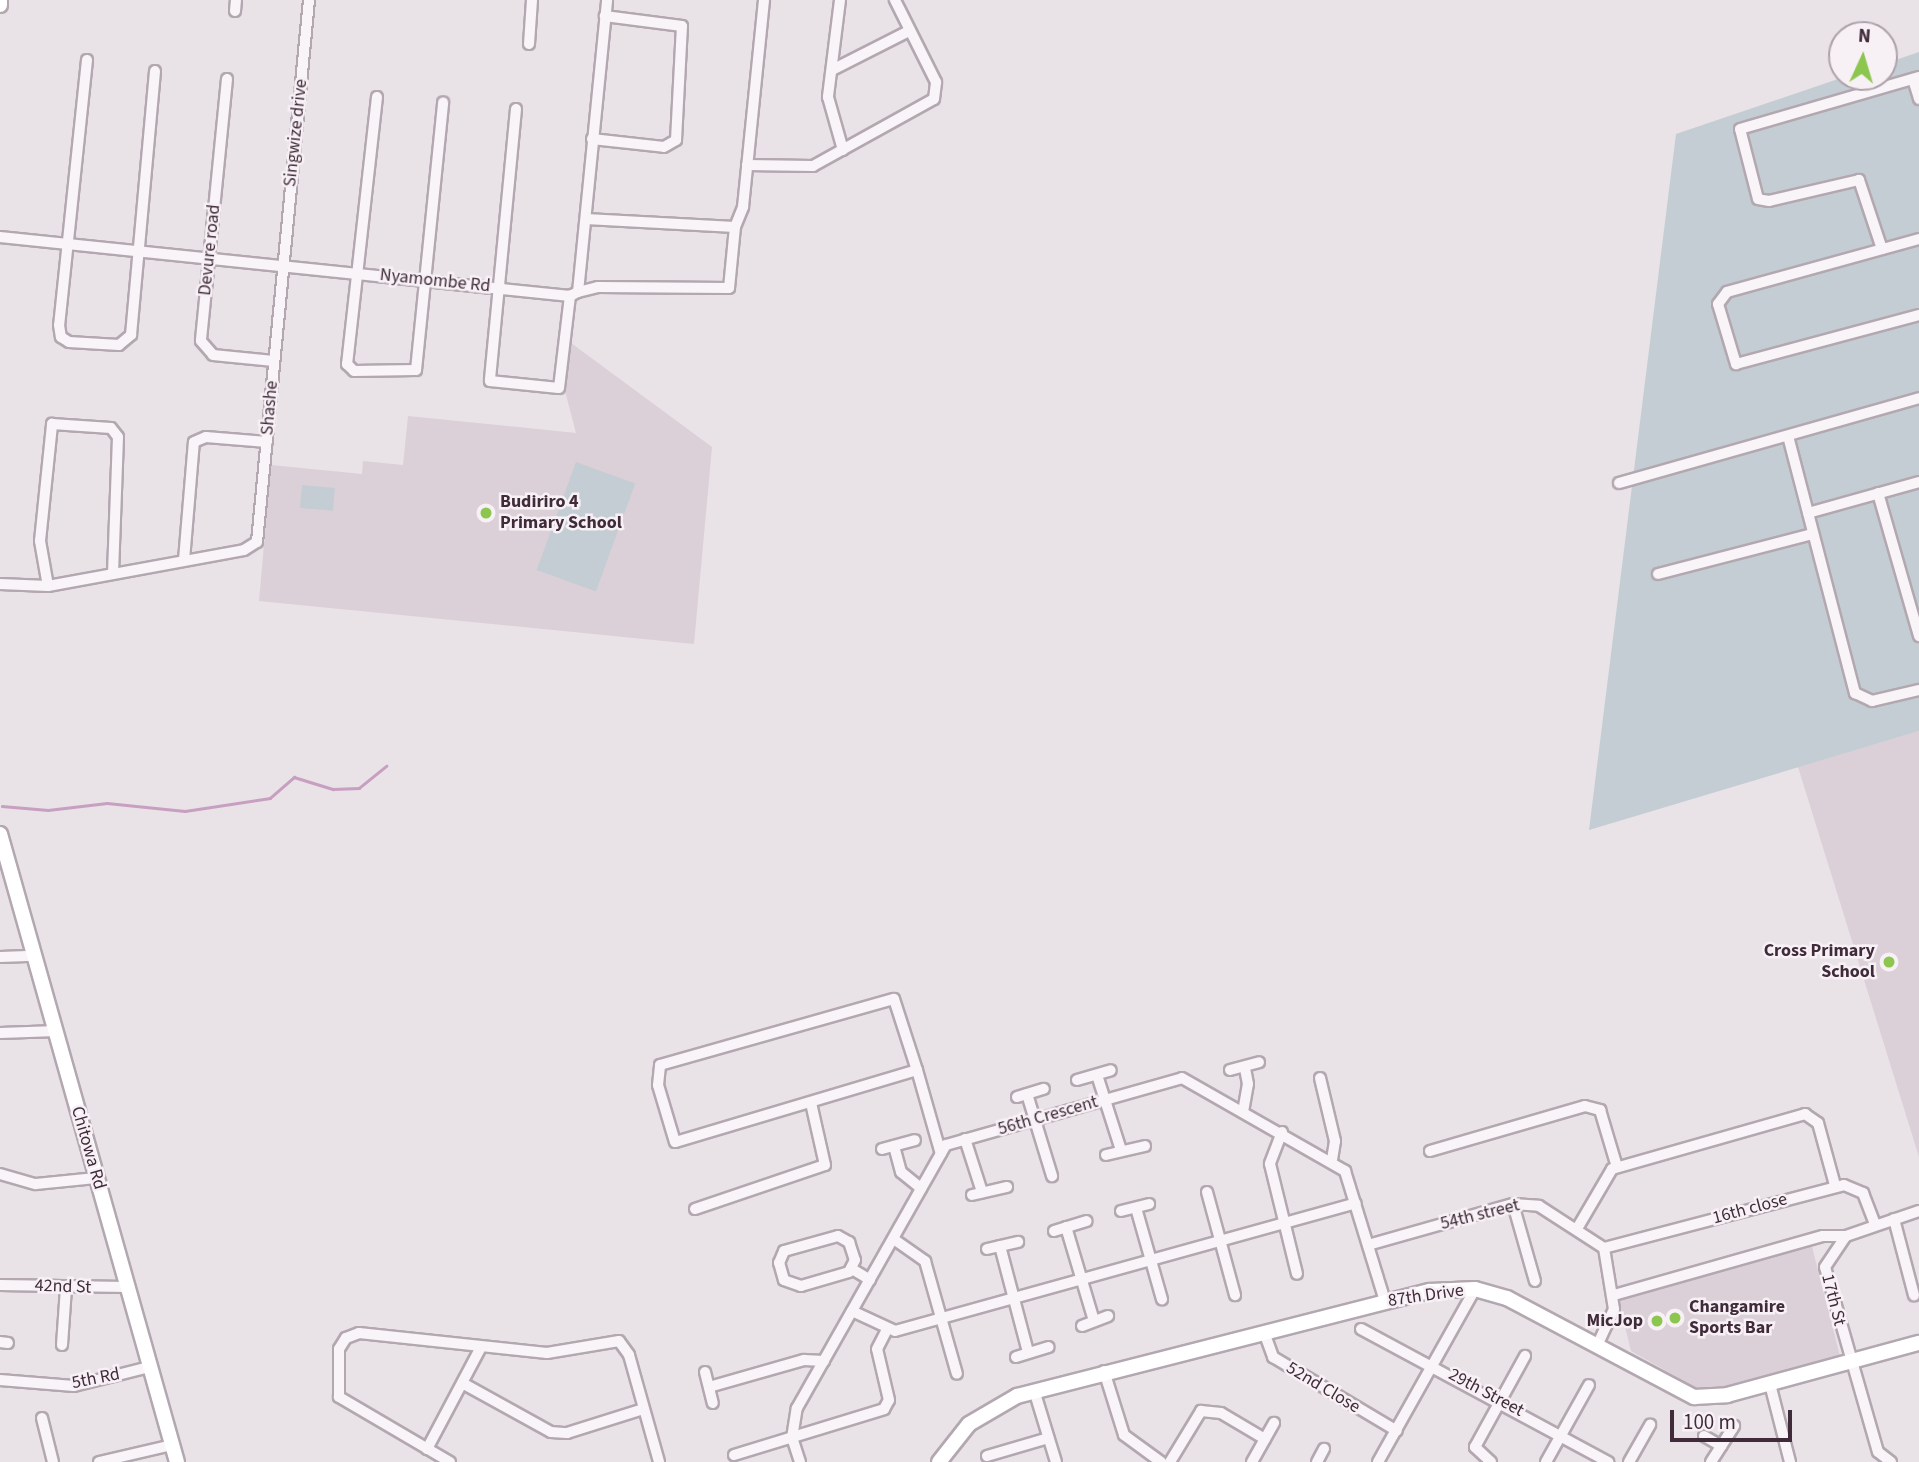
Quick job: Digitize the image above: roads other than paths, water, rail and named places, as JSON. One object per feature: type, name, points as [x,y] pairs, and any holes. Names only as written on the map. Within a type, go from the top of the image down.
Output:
[{"type":"street","points":[[235,11],[236,0]]},
{"type":"street","name":"Singwize drive","points":[[282,267],[309,0]]},
{"type":"street","points":[[529,44],[532,0]]},
{"type":"street","points":[[516,109],[490,381],[554,391],[561,385],[586,219],[607,0]]},
{"type":"street","points":[[586,219],[735,227],[747,165],[764,0]]},
{"type":"street","points":[[840,0],[828,110],[843,150]]},
{"type":"street","points":[[747,165],[804,168],[843,150],[934,99],[936,82],[895,0]]},
{"type":"street","points":[[593,139],[664,148],[676,140],[682,26],[605,16]]},
{"type":"street","points":[[834,69],[909,31]]},
{"type":"street","points":[[87,60],[67,242],[61,337],[111,345],[126,343],[131,335],[155,71]]},
{"type":"street","points":[[1882,249],[1859,180],[1769,201],[1758,199],[1740,129],[1916,78],[1919,99]]},
{"type":"street","name":"Devure road","points":[[228,79],[209,259],[203,348],[213,355],[274,361]]},
{"type":"street","points":[[377,97],[346,364],[354,371],[416,370],[443,102]]},
{"type":"street","name":"Nyamombe Rd","points":[[0,237],[139,247],[209,259],[282,267],[574,294],[598,287],[729,288],[735,227]]},
{"type":"street","points":[[1919,239],[1721,296],[1718,304],[1733,361],[1744,363],[1919,315]]},
{"type":"street","name":"Shashe","points":[[184,560],[251,547],[260,536],[282,267]]},
{"type":"street","points":[[1619,483],[1919,398]]},
{"type":"street","points":[[48,586],[40,541],[52,424],[111,428],[118,437],[113,574]]},
{"type":"street","points":[[1788,436],[1858,699],[1872,701],[1919,690]]},
{"type":"street","points":[[0,584],[48,586],[184,560],[194,442],[206,437],[267,442]]},
{"type":"street","points":[[1808,513],[1919,482]]},
{"type":"street","points":[[1878,493],[1919,636]]},
{"type":"street","points":[[1658,574],[1813,534]]},
{"type":"street","name":"Chitowa Rd","points":[[0,834],[177,1462]]},
{"type":"street","points":[[0,957],[34,956]]},
{"type":"street","points":[[916,1070],[675,1142],[658,1085],[660,1065],[894,999],[916,1070],[941,1154]]},
{"type":"street","points":[[0,1033],[57,1031]]},
{"type":"street","points":[[1230,1070],[1245,1069],[1259,1062]]},
{"type":"street","points":[[1243,1112],[1248,1084],[1245,1069]]},
{"type":"street","points":[[1077,1080],[1111,1070]]},
{"type":"street","points":[[1097,1074],[1121,1150]]},
{"type":"street","name":"56th Crescent","points":[[792,1438],[797,1408],[948,1143],[1182,1078],[1332,1159],[1347,1173],[1385,1301]]},
{"type":"street","points":[[1320,1079],[1335,1141],[1332,1159]]},
{"type":"street","points":[[1044,1089],[1022,1095],[1034,1120],[1052,1176]]},
{"type":"street","points":[[695,1209],[825,1165],[811,1103]]},
{"type":"street","points":[[1430,1151],[1593,1106],[1600,1110],[1617,1167]]},
{"type":"street","points":[[1578,1227],[1617,1167],[1805,1114],[1818,1123],[1835,1185],[1863,1193],[1875,1224]]},
{"type":"street","points":[[1282,1132],[1269,1158],[1297,1273]]},
{"type":"street","points":[[965,1139],[977,1193],[1007,1186]]},
{"type":"street","points":[[882,1149],[915,1140]]},
{"type":"street","points":[[894,1146],[901,1172],[921,1188]]},
{"type":"street","points":[[1106,1154],[1144,1146]]},
{"type":"street","points":[[0,1174],[36,1184],[96,1178]]},
{"type":"street","name":"16th close","points":[[1604,1248],[1835,1185]]},
{"type":"street","points":[[1207,1192],[1234,1295]]},
{"type":"street","points":[[852,1311],[887,1329],[1015,1300],[1356,1203]]},
{"type":"street","points":[[1121,1212],[1149,1204]]},
{"type":"street","points":[[1513,1204],[1535,1281]]},
{"type":"street","name":"54th street","points":[[1368,1245],[1513,1204],[1534,1204],[1578,1227],[1604,1248]]},
{"type":"street","points":[[1136,1208],[1162,1299]]},
{"type":"street","points":[[1614,1295],[1823,1236],[1846,1236],[1875,1224],[1919,1212]]},
{"type":"street","points":[[1894,1219],[1913,1295]]},
{"type":"street","points":[[1054,1231],[1086,1220]]},
{"type":"street","points":[[1066,1227],[1094,1321]]},
{"type":"street","points":[[852,1269],[849,1242],[838,1236],[790,1247],[779,1264],[784,1280],[801,1286],[852,1269],[870,1280]]},
{"type":"street","name":"17th St","points":[[1846,1236],[1825,1269],[1850,1363],[1878,1452],[1891,1462]]},
{"type":"street","points":[[895,1240],[925,1261],[957,1374]]},
{"type":"street","points":[[987,1249],[1018,1241]]},
{"type":"street","points":[[1000,1246],[1028,1352]]},
{"type":"street","points":[[1597,1346],[1614,1309],[1614,1295],[1604,1248]]},
{"type":"street","name":"42nd St","points":[[0,1284],[66,1288],[126,1287]]},
{"type":"street","points":[[62,1345],[66,1288]]},
{"type":"street","points":[[1378,1462],[1475,1289]]},
{"type":"street","name":"87th Drive","points":[[939,1462],[984,1412],[1034,1390],[1385,1301],[1475,1289],[1507,1298],[1694,1397],[1770,1384],[1919,1343]]},
{"type":"street","points":[[1082,1326],[1108,1316]]},
{"type":"street","points":[[734,1455],[884,1409],[889,1400],[877,1349],[887,1329]]},
{"type":"street","name":"29th Street","points":[[1361,1329],[1501,1400],[1608,1462]]},
{"type":"street","name":"52nd Close","points":[[1264,1332],[1273,1357],[1397,1432]]},
{"type":"street","points":[[450,1462],[339,1397],[341,1342],[359,1333],[547,1353],[619,1341],[629,1355],[659,1462]]},
{"type":"street","points":[[427,1449],[464,1384],[481,1347]]},
{"type":"street","points":[[1016,1357],[1049,1347]]},
{"type":"street","points":[[1491,1462],[1475,1447],[1525,1356]]},
{"type":"street","points":[[709,1387],[804,1360],[824,1361]]},
{"type":"street","name":"5th Rd","points":[[0,1380],[74,1386],[149,1367]]},
{"type":"street","points":[[1104,1371],[1124,1435],[1161,1462]]},
{"type":"street","points":[[705,1372],[713,1403]]},
{"type":"street","points":[[464,1384],[551,1432],[567,1433],[643,1409]]},
{"type":"street","points":[[1770,1384],[1790,1462]]},
{"type":"street","points":[[1546,1462],[1589,1385]]},
{"type":"street","points":[[1034,1390],[1056,1462]]},
{"type":"street","points":[[1170,1462],[1200,1411],[1214,1410],[1265,1440]]},
{"type":"street","points":[[42,1418],[53,1462]]},
{"type":"street","points":[[1252,1462],[1274,1423]]},
{"type":"street","points":[[1629,1462],[1650,1425]]},
{"type":"street","points":[[1711,1462],[1734,1426]]},
{"type":"street","points":[[1704,1436],[1721,1446]]},
{"type":"street","points":[[792,1438],[800,1462]]},
{"type":"street","points":[[987,1456],[1048,1438]]},
{"type":"street","points":[[99,1462],[126,1459],[172,1445]]},
{"type":"street","points":[[1317,1462],[1324,1449]]},
{"type":"waterway","points":[[2,806],[48,810],[107,803],[185,811],[270,798],[294,777],[333,789],[359,788],[386,766]]},
{"type":"place","name":"Budiriro 4 Primary School","points":[[486,513]]},
{"type":"place","name":"Cross Primary School","points":[[1889,962]]},
{"type":"place","name":"Changamire Sports Bar","points":[[1675,1318]]},
{"type":"place","name":"MicJop","points":[[1657,1321]]}]
